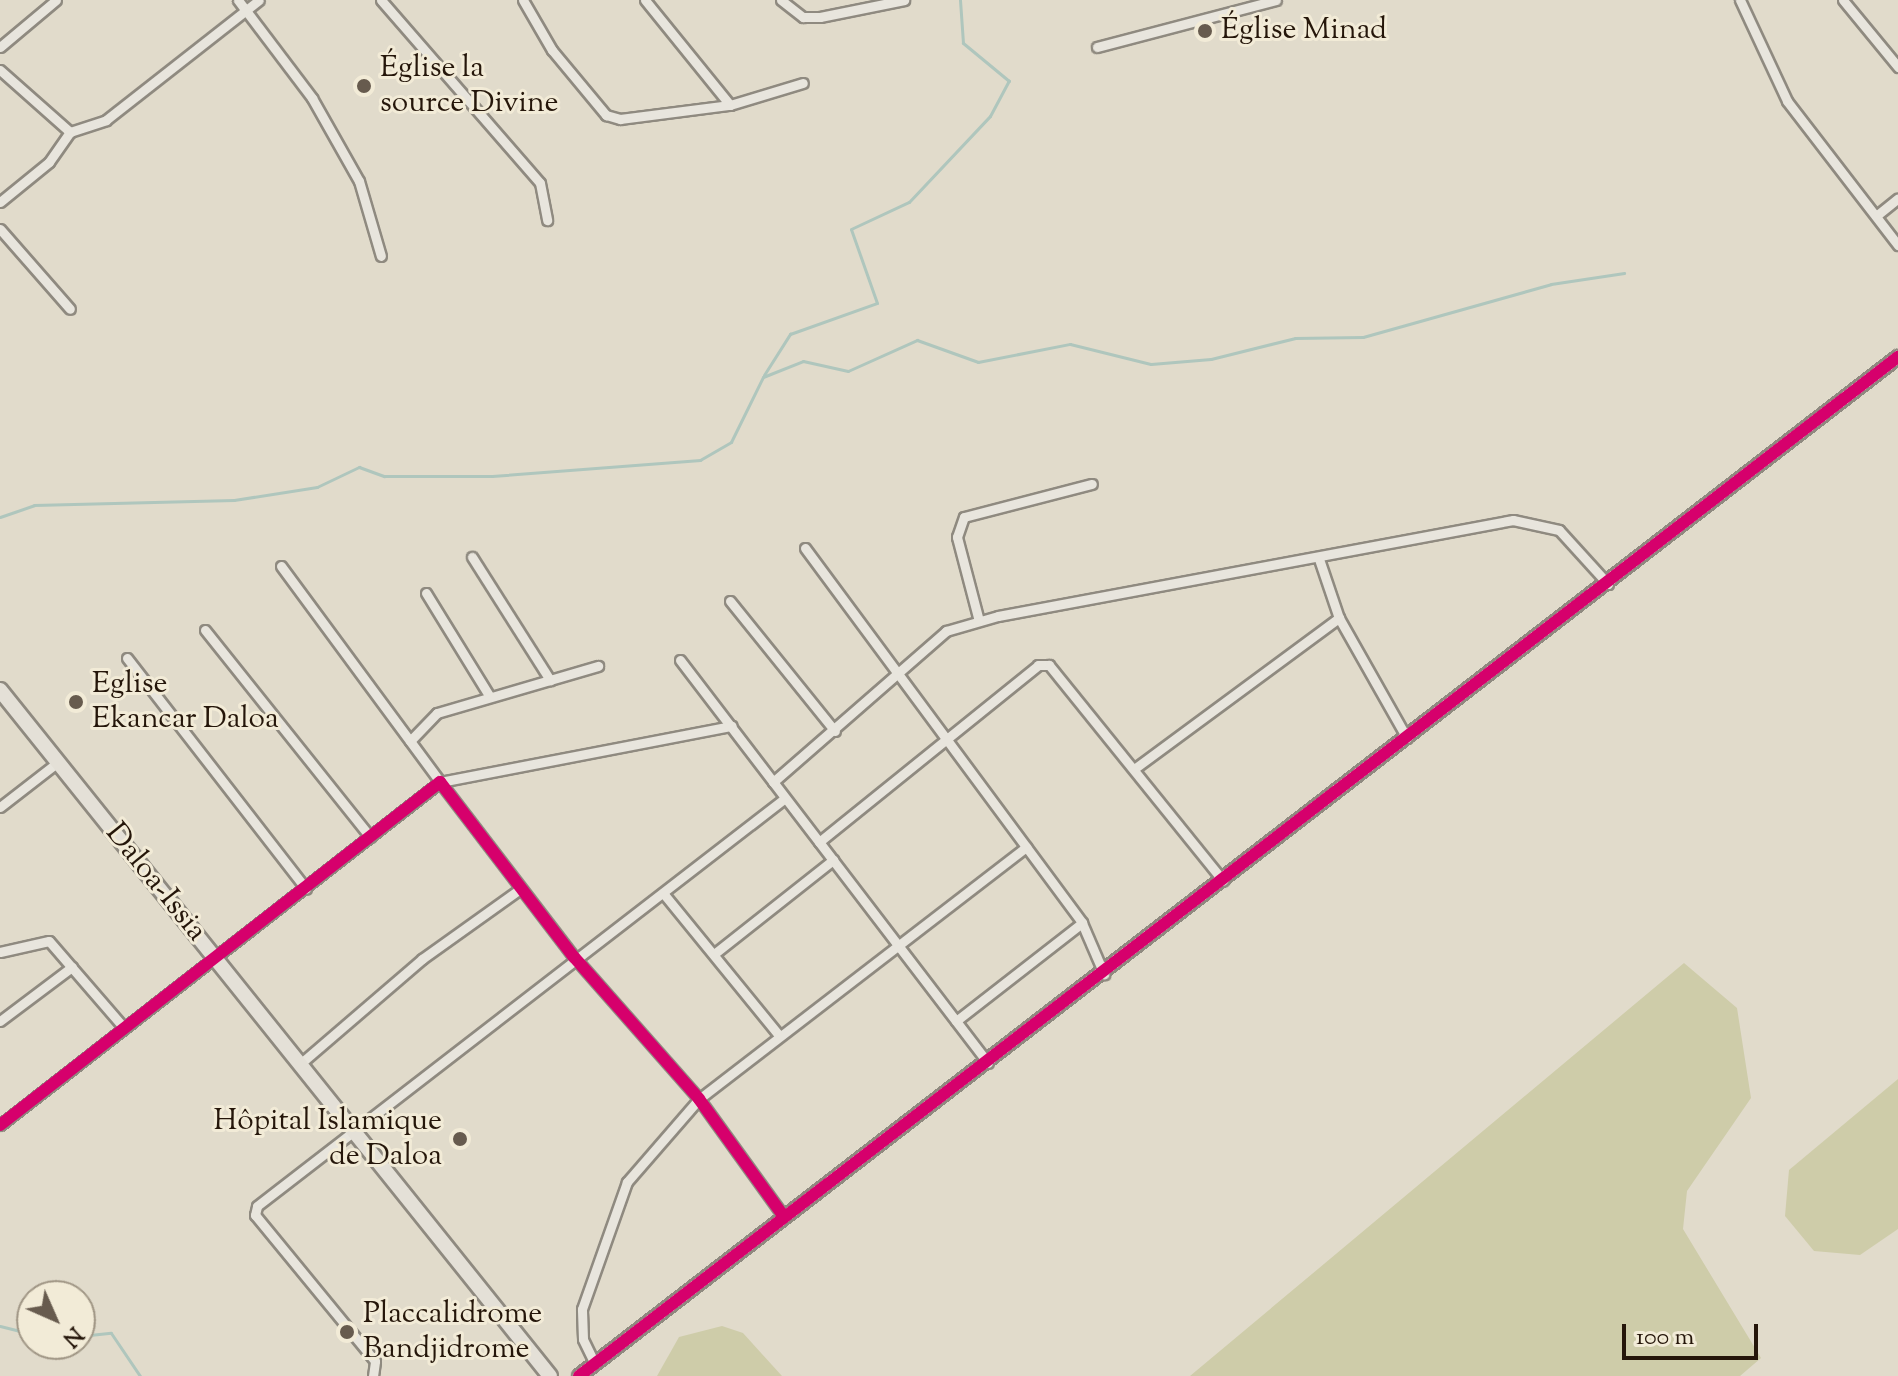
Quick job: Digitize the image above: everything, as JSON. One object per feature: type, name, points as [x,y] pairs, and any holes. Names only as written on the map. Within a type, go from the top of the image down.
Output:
[{"type":"main road","name":"Daloa-Issia","points":[[0,690],[550,1376]]},
{"type":"street","points":[[0,47],[56,0]]},
{"type":"street","points":[[238,0],[312,98],[359,181],[381,256]]},
{"type":"street","points":[[0,202],[49,162],[70,132],[106,120],[259,0]]},
{"type":"street","points":[[381,0],[540,183],[547,220]]},
{"type":"street","points":[[523,0],[606,115],[620,119],[730,105],[803,83]]},
{"type":"street","points":[[645,0],[730,105]]},
{"type":"street","points":[[781,0],[803,17],[904,0]]},
{"type":"street","points":[[1097,47],[1276,0]]},
{"type":"street","points":[[1740,0],[1787,101],[1898,245]]},
{"type":"street","points":[[1843,0],[1898,67]]},
{"type":"street","points":[[0,70],[70,132]]},
{"type":"street","points":[[1876,216],[1898,198]]},
{"type":"street","points":[[0,229],[70,309]]},
{"type":"street","points":[[579,1376],[1104,974],[1898,357]]},
{"type":"street","points":[[979,621],[957,537],[964,517],[1092,484]]},
{"type":"street","points":[[773,782],[901,677],[946,631],[979,621],[1526,519],[1559,530],[1608,584]]},
{"type":"street","points":[[805,548],[1082,923],[1104,974]]},
{"type":"street","points":[[472,557],[550,680]]},
{"type":"street","points":[[1319,559],[1339,618],[1407,738]]},
{"type":"street","points":[[281,566],[520,889],[574,957],[699,1099],[784,1217]]},
{"type":"street","points":[[426,593],[490,697]]},
{"type":"street","points":[[730,601],[835,731]]},
{"type":"street","points":[[1134,769],[1339,618]]},
{"type":"street","points":[[205,630],[370,837]]},
{"type":"street","points":[[127,658],[306,889]]},
{"type":"street","points":[[680,660],[988,1063]]},
{"type":"street","points":[[819,842],[1038,665],[1049,665],[1223,881]]},
{"type":"street","points":[[410,741],[437,713],[598,666]]},
{"type":"street","points":[[0,1125],[217,960],[440,782],[732,726]]},
{"type":"street","points":[[0,807],[58,762]]},
{"type":"street","points":[[373,1376],[375,1361],[255,1215],[351,1128],[785,798]]},
{"type":"street","points":[[594,1362],[583,1339],[582,1309],[627,1182],[699,1099],[778,1034],[900,946],[1026,847]]},
{"type":"street","points":[[714,954],[833,860]]},
{"type":"street","points":[[300,1064],[422,959],[520,889]]},
{"type":"street","points":[[663,893],[778,1034]]},
{"type":"street","points":[[956,1021],[1082,923]]},
{"type":"street","points":[[0,952],[38,939],[72,967],[124,1028]]},
{"type":"street","points":[[0,1021],[72,967]]},
{"type":"shaded area","points":[[1684,963],[1737,1008],[1751,1098],[1687,1191],[1683,1229],[1761,1358],[1740,1376],[1190,1376]]},
{"type":"shaded area","points":[[1898,1079],[1898,1229],[1860,1255],[1814,1251],[1785,1216],[1789,1170]]},
{"type":"shaded area","points":[[722,1326],[743,1333],[782,1376],[657,1376],[679,1337]]},
{"type":"waterway","points":[[764,375],[790,334],[877,303],[851,229],[909,202],[990,116],[1009,81],[963,43],[960,0]]},
{"type":"waterway","points":[[0,517],[34,505],[234,500],[317,487],[359,467],[384,476],[492,476],[700,460],[731,442],[763,377],[803,361],[848,371],[917,340],[978,362],[1070,344],[1151,364],[1211,359],[1295,338],[1363,337],[1551,284],[1624,273]]},
{"type":"waterway","points":[[0,1326],[16,1330]]},
{"type":"waterway","points":[[96,1334],[111,1333],[140,1376]]},
{"type":"cycle path","points":[[579,1376],[1898,357]]},
{"type":"cycle path","points":[[0,1125],[440,782],[574,957],[699,1099],[784,1217]]},
{"type":"place","name":"Église Minad","points":[[1205,31]]},
{"type":"place","name":"Église la source Divine","points":[[364,86]]},
{"type":"place","name":"Eglise Ekancar Daloa","points":[[76,702]]},
{"type":"place","name":"Hôpital Islamique de Daloa","points":[[460,1139]]},
{"type":"place","name":"Placcalidrome Bandjidrome","points":[[347,1332]]}]
